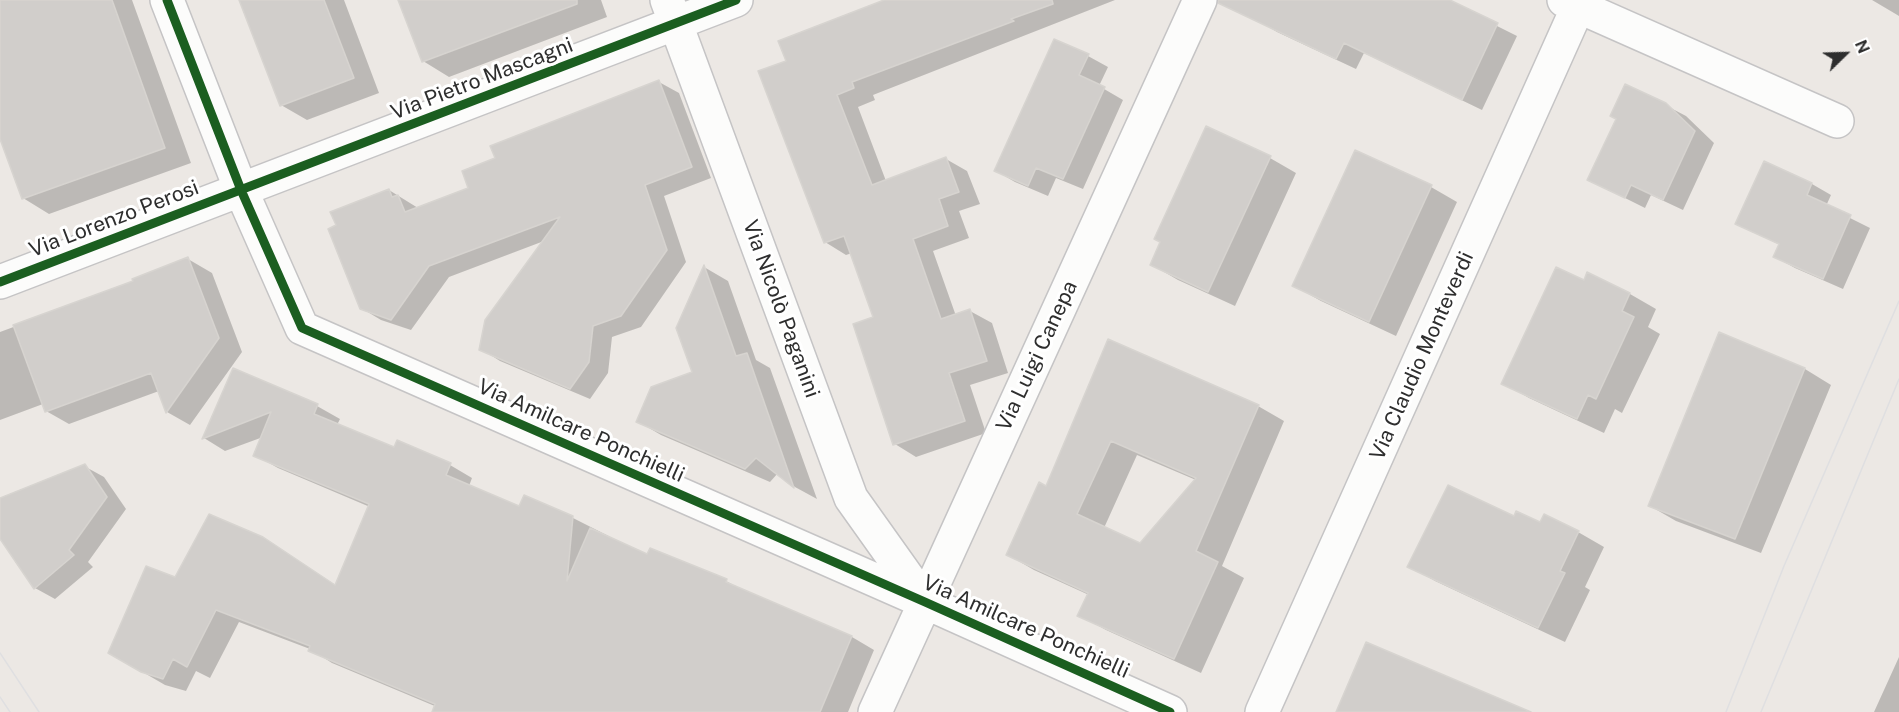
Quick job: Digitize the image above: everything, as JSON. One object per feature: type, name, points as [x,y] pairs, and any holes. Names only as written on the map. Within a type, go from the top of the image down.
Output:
[{"type":"street","name":"Via Amilcare Ponchielli","points":[[167,0],[240,190],[302,328],[1170,712]]},
{"type":"street","name":"Via Pietro Mascagni","points":[[240,190],[672,12],[736,0]]},
{"type":"street","name":"Via Luigi Canepa","points":[[875,712],[1200,0]]},
{"type":"street","points":[[1574,2],[1836,121]]},
{"type":"street","name":"Via Claudio Monteverdi","points":[[1262,712],[1574,2]]},
{"type":"street","name":"Via Nicolò Paganini","points":[[672,12],[851,498],[925,602]]},
{"type":"street","name":"Via Lorenzo Perosi","points":[[0,282],[240,190]]},
{"type":"building","points":[[0,0],[112,0],[165,148],[22,199],[0,139]]},
{"type":"building","points":[[239,0],[324,0],[354,78],[280,106]]},
{"type":"building","points":[[398,0],[577,0],[577,4],[422,62]]},
{"type":"building","points":[[884,0],[1052,0],[1053,4],[852,82],[854,88],[837,95],[872,185],[946,157],[959,192],[939,199],[948,226],[913,239],[941,319],[970,309],[987,361],[949,373],[965,421],[893,445],[853,324],[873,317],[844,236],[824,243],[758,71],[786,61],[778,41]]},
{"type":"building","points":[[1218,0],[1450,0],[1498,23],[1462,100],[1344,43],[1336,59],[1218,3]]},
{"type":"building","points":[[1054,39],[1089,54],[1079,75],[1105,87],[1063,179],[1036,168],[1028,186],[994,171]]},
{"type":"building","points":[[659,80],[692,167],[645,185],[667,250],[621,316],[593,326],[589,362],[570,389],[479,350],[485,320],[560,217],[429,266],[391,320],[360,309],[328,229],[336,225],[330,212],[389,189],[392,197],[398,195],[405,212],[468,188],[462,171],[495,158],[490,146]]},
{"type":"building","points":[[1625,84],[1666,103],[1695,131],[1663,200],[1631,185],[1625,198],[1587,180],[1616,119],[1610,116]]},
{"type":"building","points":[[1206,126],[1271,156],[1208,292],[1150,265],[1160,242],[1154,239]]},
{"type":"building","points":[[1355,150],[1432,185],[1369,322],[1292,286]]},
{"type":"building","points":[[1764,161],[1812,183],[1807,195],[1851,215],[1823,279],[1773,257],[1779,244],[1735,224]]},
{"type":"building","points":[[188,257],[219,338],[166,413],[151,373],[45,412],[13,325],[133,281],[132,279]]},
{"type":"building","points":[[704,265],[736,356],[747,353],[794,488],[756,458],[745,469],[636,422],[651,387],[692,372],[676,328]]},
{"type":"building","points":[[1556,267],[1584,280],[1587,272],[1630,293],[1622,311],[1634,317],[1596,399],[1588,395],[1577,419],[1501,384]]},
{"type":"building","points":[[1719,332],[1805,368],[1735,539],[1648,506]]},
{"type":"building","points":[[1108,339],[1259,405],[1196,551],[1218,562],[1174,659],[1077,616],[1088,593],[1006,555],[1039,482],[1046,486]],"holes":[[[1111,441],[1196,478],[1140,543],[1077,514]]]},
{"type":"building","points":[[233,368],[318,404],[314,414],[394,447],[397,440],[451,463],[446,475],[519,506],[524,495],[573,516],[567,581],[590,528],[647,554],[650,548],[727,579],[726,582],[852,636],[820,712],[432,712],[435,704],[308,651],[310,646],[216,610],[187,667],[173,659],[163,679],[141,672],[108,653],[146,566],[175,577],[209,514],[263,537],[335,585],[369,504],[253,456],[271,412],[202,439]]},
{"type":"building","points":[[85,464],[107,497],[69,550],[74,555],[34,589],[0,539],[0,498]]},
{"type":"building","points":[[1448,485],[1514,516],[1516,511],[1540,522],[1544,514],[1579,531],[1560,571],[1565,573],[1538,628],[1407,567]]},
{"type":"building","points":[[1366,642],[1531,712],[1336,712]]},
{"type":"tram line","points":[[1726,712],[1784,566],[1899,301]]},
{"type":"tram line","points":[[1761,712],[1899,379]]},
{"type":"tram line","points":[[0,653],[39,712]]},
{"type":"tram line","points":[[0,697],[10,712]]},
{"type":"cycle path","points":[[167,0],[241,190],[302,328],[1170,712]]},
{"type":"cycle path","points":[[0,282],[736,0]]}]
